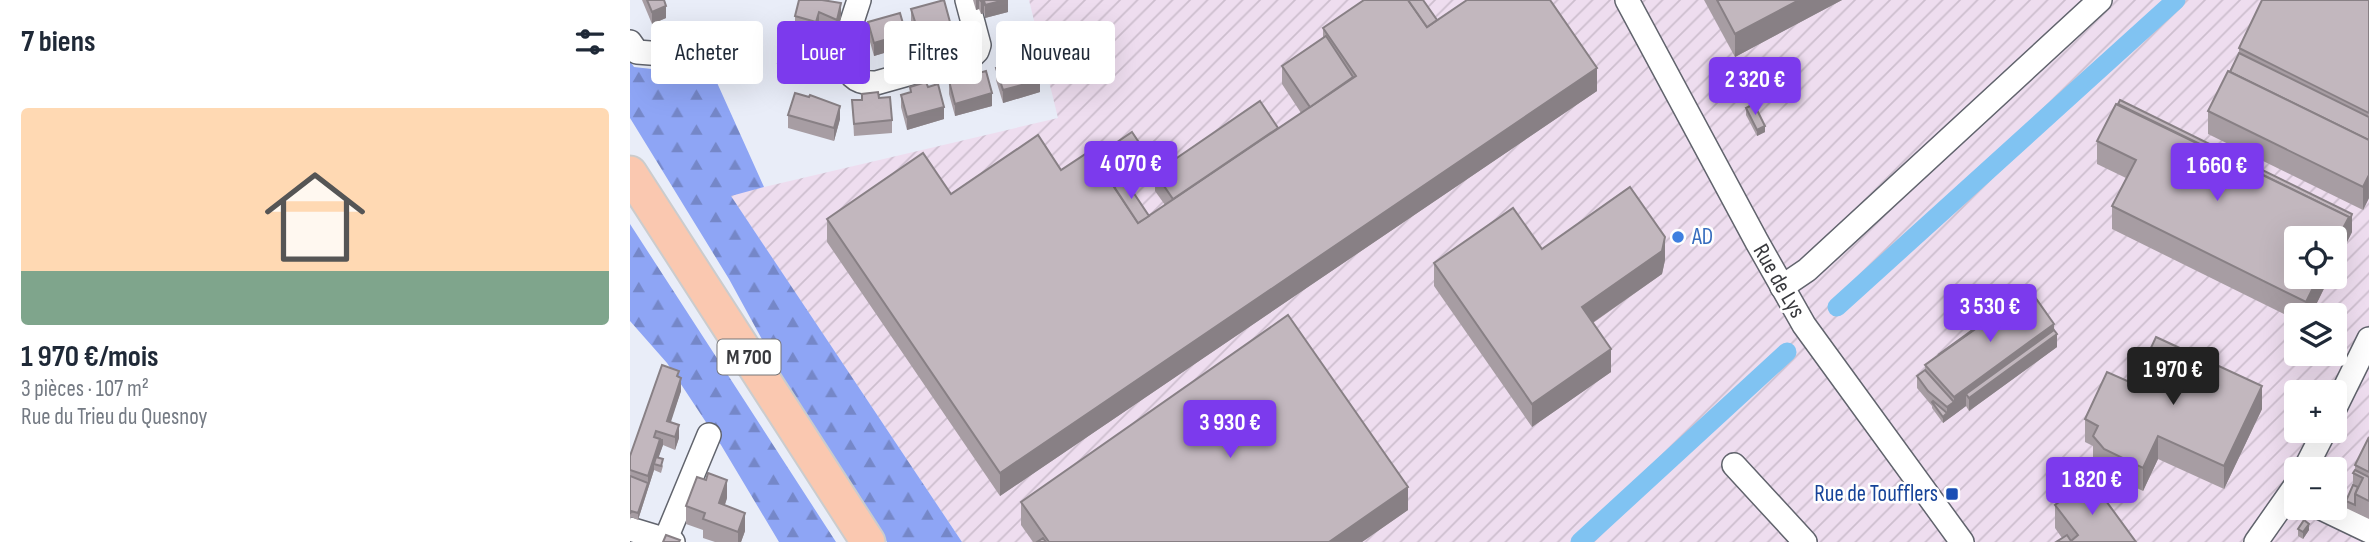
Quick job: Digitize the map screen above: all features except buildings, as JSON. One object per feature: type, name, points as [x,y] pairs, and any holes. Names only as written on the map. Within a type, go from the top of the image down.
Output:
[{"type":"highway","name":"M 700","points":[[630,173],[869,542]]},
{"type":"highway","name":"M 700","points":[[630,197],[853,542]]},
{"type":"street","points":[[859,0],[844,54],[845,62],[854,76],[868,84],[972,56],[979,45],[967,0]]},
{"type":"street","name":"Rue de Lys","points":[[1628,0],[1782,287],[1823,352],[1962,542]]},
{"type":"street","points":[[1782,287],[1807,270],[2100,0]]},
{"type":"street","points":[[630,42],[637,52],[651,53]]},
{"type":"street","points":[[2347,384],[2369,339]]},
{"type":"street","points":[[630,529],[669,541],[709,435]]},
{"type":"street","points":[[1734,465],[1805,542]]},
{"type":"street","points":[[2256,542],[2284,504]]},
{"type":"street","points":[[2346,520],[2369,531]]},
{"type":"shaded area","points":[[1029,0],[2369,0],[2369,542],[962,542],[730,195],[1058,118],[1050,84],[1115,84],[1115,21],[1034,21]]},
{"type":"green space","points":[[630,61],[634,67],[651,69],[651,84],[718,84],[764,187],[731,196],[962,542],[887,542],[809,425],[729,279],[630,118]]},
{"type":"green space","points":[[630,224],[836,542],[779,542],[721,445],[667,363],[630,321]]},
{"type":"waterway","points":[[1837,307],[2176,0]]},
{"type":"waterway","points":[[1580,542],[1787,352]]},
{"type":"place","name":"AD","points":[[1678,237]]},
{"type":"place","name":"Rue de Toufflers","points":[[1952,494]]}]
